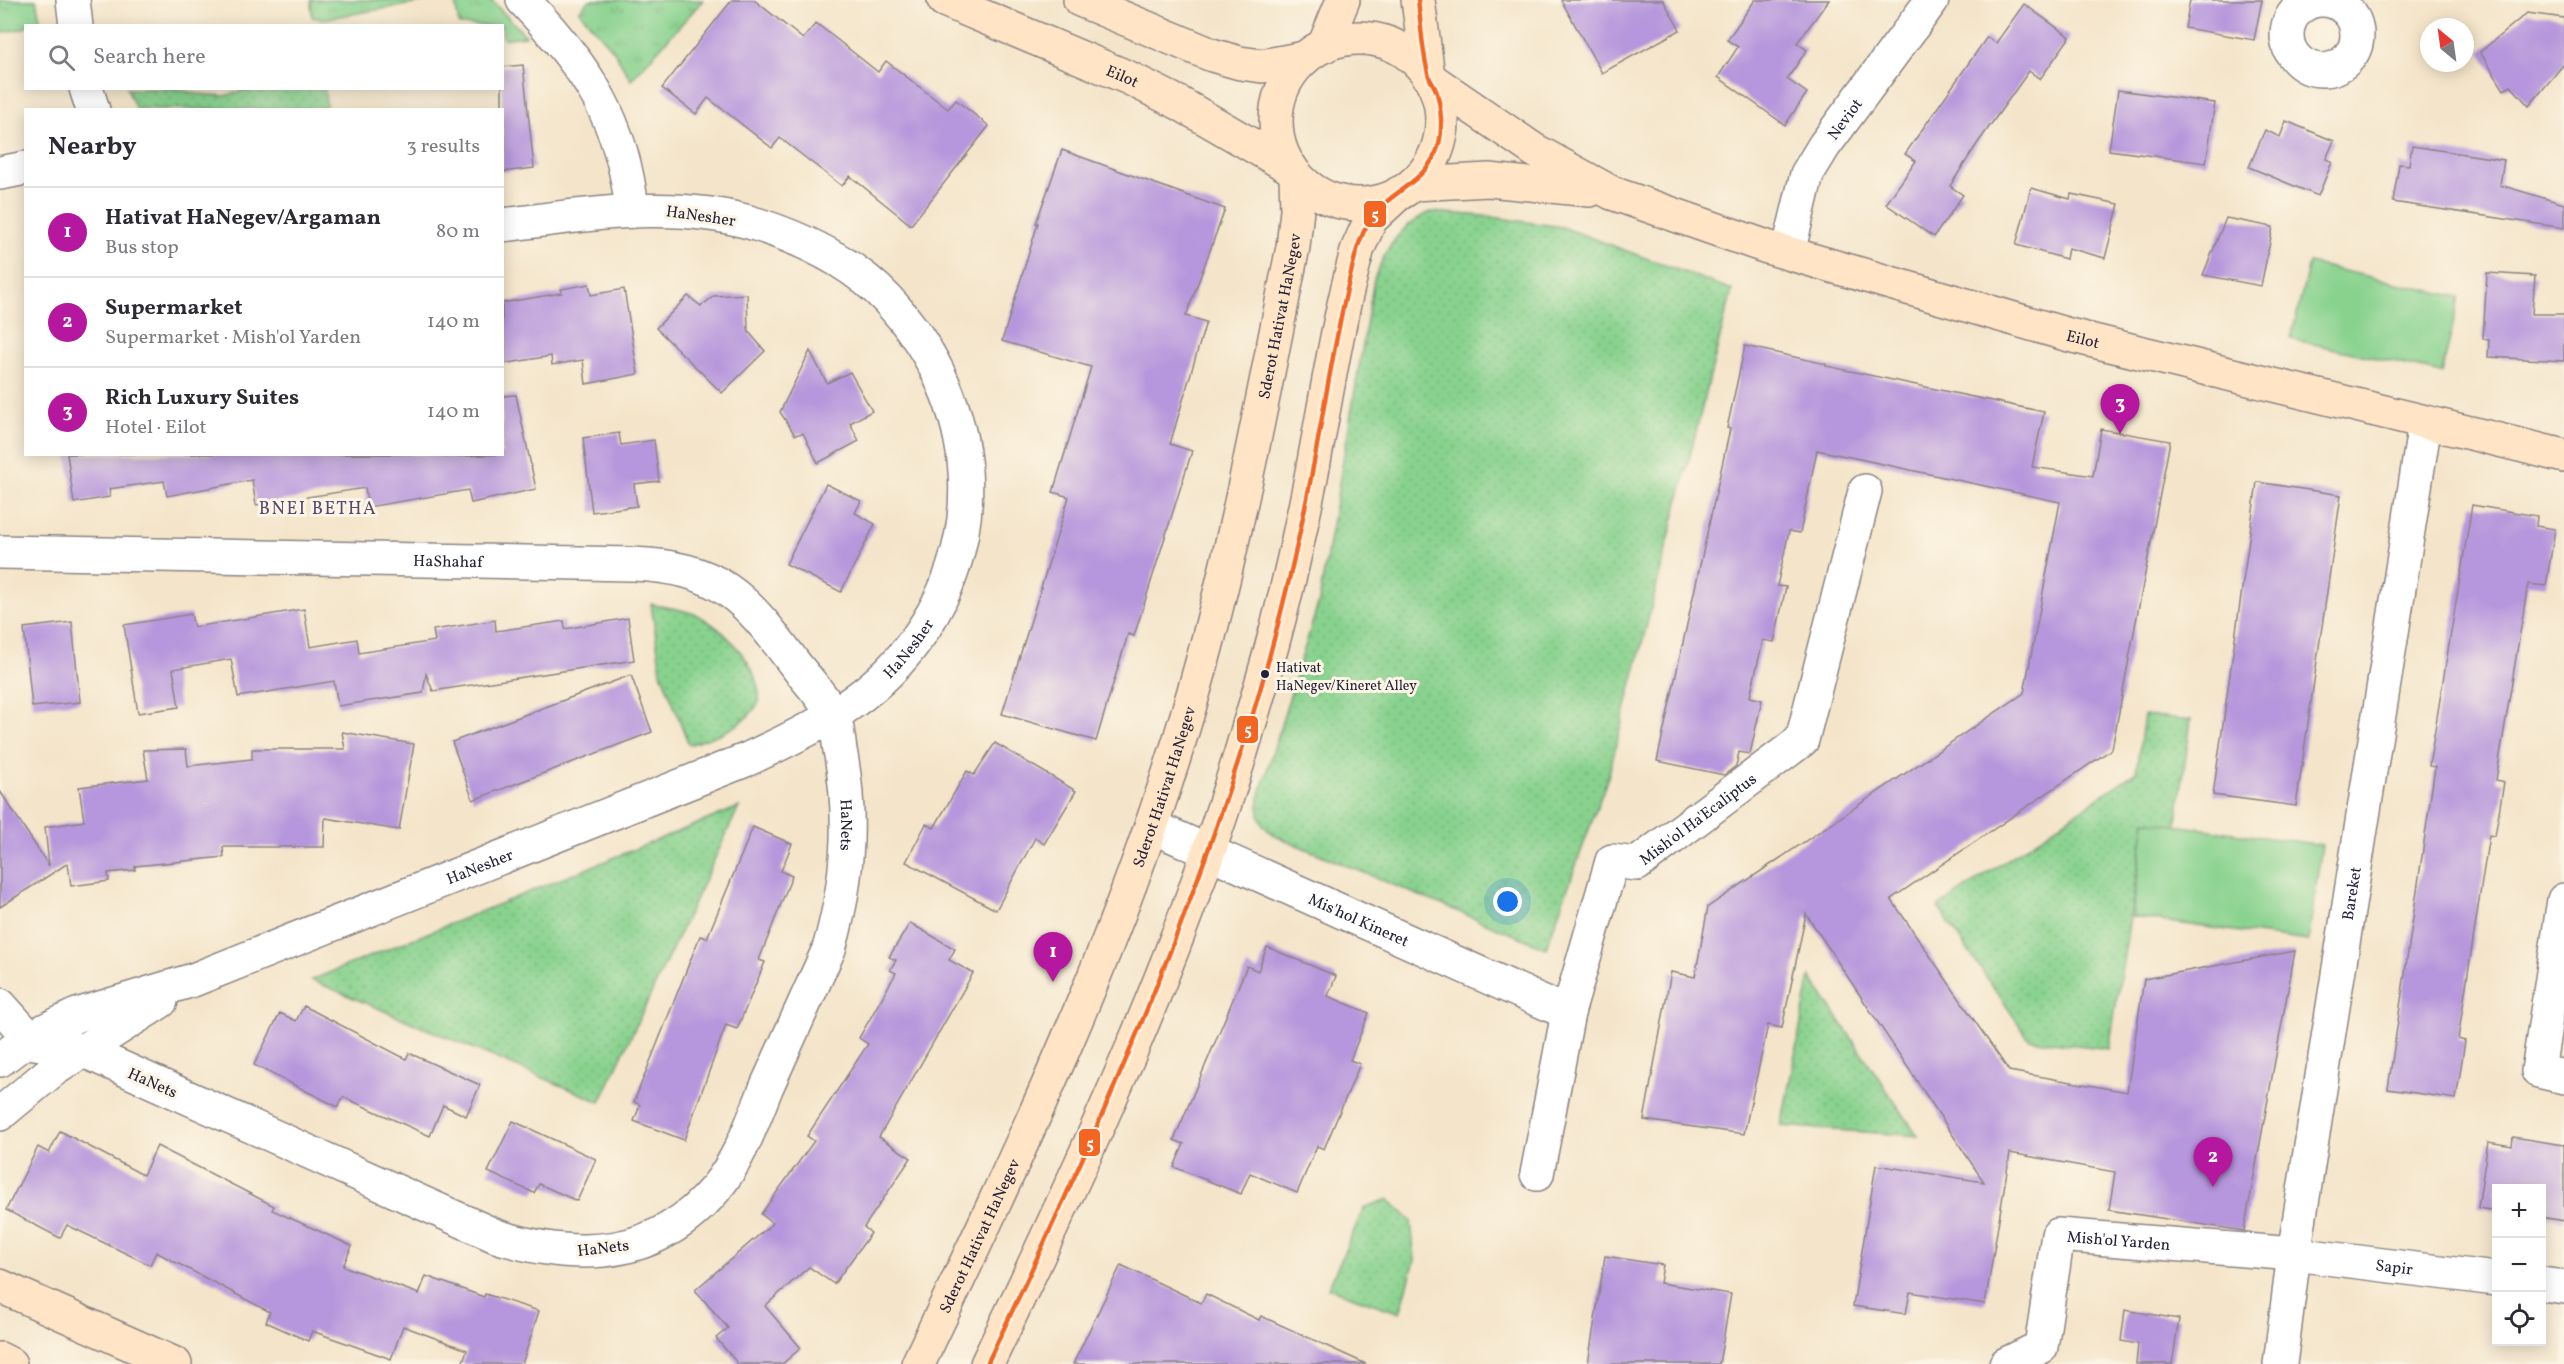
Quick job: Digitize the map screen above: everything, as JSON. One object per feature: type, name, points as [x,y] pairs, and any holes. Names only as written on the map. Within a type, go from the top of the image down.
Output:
[{"type":"main road","name":"Eilot","points":[[944,0],[1129,78],[1179,103],[1293,171]]},
{"type":"main road","points":[[1080,0],[1212,55],[1240,63],[1262,66],[1314,52],[1350,39],[1382,41],[1410,56],[1430,78]]},
{"type":"main road","points":[[1343,0],[1314,52],[1285,84],[1276,114],[1280,146],[1293,171],[1321,195],[1336,201],[1368,203],[1406,188]]},
{"type":"main road","points":[[987,1364],[1069,1193],[1131,1055],[1209,852],[1250,724],[1280,615],[1302,523],[1358,248],[1371,219],[1406,188],[1433,158],[1442,128],[1442,112],[1430,78],[1418,0]]},
{"type":"main road","name":"Eilot","points":[[1430,78],[1534,150],[1612,193],[1788,253],[2069,335],[2564,456]]},
{"type":"main road","name":"Sderot Hativat HaNegev","points":[[918,1364],[1013,1167],[1069,1041],[1151,826],[1190,706],[1240,510],[1293,247],[1297,210],[1293,171]]},
{"type":"main road","name":"Eilot","points":[[1406,188],[1463,180],[1514,181],[1612,193]]},
{"type":"main road","points":[[0,1286],[175,1364]]},
{"type":"main road","points":[[0,1359],[10,1364]]},
{"type":"street","points":[[73,0],[76,24]]},
{"type":"street","points":[[523,0],[571,52],[600,97],[619,142],[632,211]]},
{"type":"street","name":"Neviot","points":[[1788,253],[1807,174],[1824,146],[1932,0]]},
{"type":"street","points":[[87,90],[92,108]]},
{"type":"street","points":[[0,173],[24,168]]},
{"type":"street","name":"HaNesher","points":[[0,1060],[29,1038],[77,1015],[193,980],[748,759],[808,731],[860,697],[903,656],[936,610],[958,559],[967,504],[964,457],[945,383],[919,336],[885,297],[847,266],[803,242],[758,224],[710,214],[663,210],[632,211],[504,225]]},
{"type":"street","name":"Bareket","points":[[2280,1364],[2294,1254],[2425,423]]},
{"type":"street","name":"Mish'ol Ha'Ecaliptus","points":[[1538,1174],[1568,1013],[1612,861],[1637,864],[1802,740],[1865,491]]},
{"type":"street","name":"HaShahaf","points":[[0,552],[620,563],[686,570],[719,584],[749,606],[833,715]]},
{"type":"street","name":"HaNets","points":[[29,1038],[41,1045],[83,1051],[486,1231],[518,1243],[562,1252],[596,1252],[629,1246],[661,1234],[691,1214],[717,1187],[738,1151],[829,949],[839,916],[847,847],[845,782],[833,715]]},
{"type":"street","name":"Mis'hol Kineret","points":[[1151,826],[1568,1013]]},
{"type":"street","points":[[2564,900],[2538,1071],[2564,1077]]},
{"type":"street","name":"HaNesher","points":[[0,1114],[53,1070],[193,980]]},
{"type":"street","points":[[0,1005],[29,1038]]},
{"type":"street","name":"Mish'ol Yarden","points":[[2006,1364],[2041,1347],[2058,1235],[2294,1254]]},
{"type":"street","name":"Sapir","points":[[2294,1254],[2492,1279]]},
{"type":"street","points":[[2546,1285],[2564,1287]]},
{"type":"green space","points":[[0,0],[36,0],[41,24],[24,24],[24,28],[0,33]]},
{"type":"green space","points":[[311,0],[436,0],[323,19],[312,17]]},
{"type":"green space","points":[[455,0],[491,0],[526,36],[504,39],[504,24],[459,24]]},
{"type":"green space","points":[[589,0],[703,0],[631,80],[614,51],[579,11]]},
{"type":"green space","points":[[127,90],[182,90],[197,94],[224,96],[245,90],[325,90],[326,108],[136,108]]},
{"type":"green space","points":[[1431,212],[1484,216],[1562,227],[1732,290],[1608,777],[1546,948],[1275,836],[1265,828],[1258,809],[1259,797],[1319,601],[1374,279],[1395,239],[1411,223]]},
{"type":"green space","points":[[2309,263],[2459,297],[2442,373],[2291,339]]},
{"type":"green space","points":[[651,604],[696,614],[722,632],[741,653],[755,677],[759,702],[745,719],[728,730],[689,745],[661,672]]},
{"type":"green space","points":[[2144,715],[2191,720],[2176,826],[2145,822],[2109,1049],[2029,1039],[1938,907],[2136,772]]},
{"type":"green space","points":[[739,807],[600,1102],[311,980]]},
{"type":"green space","points":[[2145,821],[2322,845],[2308,941],[2132,917]]},
{"type":"green space","points":[[1810,977],[1918,1136],[1781,1126]]},
{"type":"green space","points":[[1388,1199],[1411,1221],[1415,1260],[1400,1313],[1328,1288],[1364,1208]]},
{"type":"building","points":[[732,0],[754,0],[803,39],[816,23],[878,72],[886,61],[948,109],[956,100],[989,126],[911,225],[850,176],[842,186],[780,138],[772,148],[708,98],[696,114],[662,88]]},
{"type":"building","points":[[1561,0],[1663,0],[1680,30],[1602,73]]},
{"type":"building","points":[[1755,0],[1829,0],[1797,43],[1807,50],[1787,79],[1807,93],[1785,125],[1718,77],[1738,47],[1727,40]]},
{"type":"building","points":[[2190,0],[2262,0],[2254,40],[2185,28]]},
{"type":"building","points":[[2024,4],[2070,37],[2040,79],[2029,71],[1977,144],[1950,186],[1963,195],[1934,237],[1886,204],[1916,161],[1905,154],[1987,37],[1996,43]]},
{"type":"building","points":[[2527,13],[2564,18],[2564,64],[2529,106],[2511,86],[2504,90],[2480,52]]},
{"type":"building","points":[[523,65],[534,168],[504,172],[502,90],[504,90],[504,67]]},
{"type":"building","points":[[2118,90],[2215,103],[2206,163],[2109,150]]},
{"type":"building","points":[[2286,121],[2334,141],[2326,159],[2332,162],[2318,196],[2249,167],[2265,130],[2280,137]]},
{"type":"building","points":[[2412,146],[2504,160],[2500,185],[2564,204],[2564,228],[2393,202],[2399,164],[2409,165]]},
{"type":"building","points":[[1062,150],[1225,209],[1186,316],[1206,322],[1170,444],[1192,451],[1134,636],[1128,634],[1096,741],[1002,714],[1069,497],[1053,492],[1091,367],[1002,341],[1038,223],[1036,223]]},
{"type":"building","points":[[2031,188],[2070,199],[2071,194],[2119,204],[2105,258],[2068,248],[2066,259],[2016,245]]},
{"type":"building","points":[[2226,218],[2273,227],[2261,286],[2203,275]]},
{"type":"building","points":[[2487,273],[2535,276],[2532,314],[2564,314],[2564,361],[2488,357],[2489,340],[2483,339]]},
{"type":"building","points":[[589,284],[591,295],[624,289],[638,374],[586,384],[583,360],[552,365],[551,356],[504,364],[504,303],[562,293],[561,289]]},
{"type":"building","points":[[747,294],[748,331],[765,351],[722,393],[656,328],[688,296],[701,306],[714,296]]},
{"type":"building","points":[[1745,346],[1826,364],[1826,366],[2044,412],[2032,467],[2093,476],[2101,429],[2170,441],[2112,749],[1891,899],[2009,1071],[2127,1092],[2144,979],[2295,951],[2244,1231],[2109,1210],[2115,1172],[2010,1153],[1985,1304],[1910,1292],[1906,1314],[1853,1306],[1876,1165],[1984,1182],[1806,914],[1782,1028],[1768,1025],[1744,1134],[1644,1120],[1671,972],[1695,977],[1708,907],[2024,693],[2060,502],[1817,450],[1800,533],[1789,531],[1777,586],[1786,587],[1774,642],[1763,640],[1750,697],[1762,700],[1750,754],[1739,752],[1736,766],[1724,775],[1657,761],[1730,429],[1727,428]]},
{"type":"building","points":[[810,351],[827,383],[850,372],[872,411],[850,423],[859,441],[818,463],[803,433],[795,435],[780,412]]},
{"type":"building","points":[[516,395],[536,489],[471,503],[468,490],[368,507],[365,488],[256,505],[252,480],[167,496],[164,481],[109,489],[110,497],[74,503],[67,456],[504,456],[504,396]]},
{"type":"building","points":[[619,433],[621,445],[654,440],[659,481],[634,484],[637,506],[592,512],[583,438]]},
{"type":"building","points":[[2257,482],[2341,495],[2296,806],[2213,795]]},
{"type":"building","points":[[826,484],[861,501],[855,513],[875,524],[841,592],[786,564]]},
{"type":"building","points":[[2472,505],[2537,516],[2536,526],[2555,529],[2546,586],[2528,584],[2496,780],[2504,782],[2495,836],[2489,835],[2458,1039],[2465,1041],[2456,1099],[2388,1089],[2435,767],[2429,766]]},
{"type":"building","points":[[304,609],[310,647],[357,639],[359,653],[435,641],[433,630],[495,620],[496,631],[564,621],[565,629],[628,618],[634,660],[433,691],[426,674],[423,693],[338,706],[334,681],[238,697],[231,659],[173,669],[179,707],[138,713],[124,625],[191,614],[194,627]]},
{"type":"building","points":[[72,622],[80,702],[32,707],[24,628]]},
{"type":"building","points":[[631,675],[652,732],[473,800],[452,742]]},
{"type":"building","points":[[342,732],[414,744],[399,830],[325,818],[324,847],[223,847],[224,857],[135,866],[135,870],[108,873],[109,881],[71,886],[68,863],[0,907],[0,791],[49,866],[45,827],[84,821],[79,787],[148,779],[143,750],[186,749],[188,766],[252,759],[252,749],[345,749]]},
{"type":"building","points":[[995,743],[1076,791],[1044,844],[1035,838],[996,910],[906,862],[926,824],[934,828],[967,771],[974,775]]},
{"type":"building","points":[[753,827],[792,844],[781,871],[792,876],[759,960],[765,962],[737,1029],[726,1025],[684,1140],[634,1121],[640,1105],[634,1102],[700,936],[707,938]]},
{"type":"building","points":[[910,923],[955,949],[949,960],[973,973],[879,1137],[911,1158],[864,1227],[871,1233],[834,1284],[809,1267],[765,1306],[801,1348],[782,1364],[738,1364],[716,1338],[728,1328],[695,1290],[773,1223],[761,1214],[814,1141],[807,1136],[868,1044],[859,1038],[896,973],[890,970],[896,960],[889,957]]},
{"type":"building","points":[[1267,947],[1336,976],[1328,996],[1369,1013],[1350,1060],[1360,1064],[1324,1149],[1317,1146],[1297,1193],[1250,1173],[1241,1194],[1174,1167],[1184,1144],[1174,1140],[1247,966],[1258,971]]},
{"type":"building","points":[[304,1006],[406,1059],[409,1053],[480,1085],[466,1116],[443,1105],[430,1136],[343,1097],[338,1107],[254,1065],[280,1013],[296,1021]]},
{"type":"building","points":[[513,1121],[596,1159],[577,1201],[539,1184],[534,1193],[488,1172]]},
{"type":"building","points":[[60,1131],[143,1175],[157,1146],[274,1206],[272,1210],[352,1246],[343,1266],[419,1294],[426,1276],[484,1297],[485,1294],[539,1311],[522,1364],[462,1364],[467,1350],[403,1326],[391,1359],[312,1331],[308,1341],[266,1322],[270,1312],[156,1252],[150,1265],[67,1225],[60,1238],[6,1210],[38,1147],[49,1153]]},
{"type":"building","points":[[2513,1137],[2564,1145],[2564,1221],[2546,1218],[2546,1184],[2492,1184],[2492,1210],[2478,1208],[2488,1142],[2512,1146]]},
{"type":"building","points":[[1605,1256],[1663,1265],[1660,1283],[1731,1294],[1719,1364],[1588,1364]]},
{"type":"building","points":[[1121,1265],[1201,1303],[1206,1294],[1259,1320],[1261,1316],[1366,1364],[1073,1364]]},
{"type":"building","points":[[2125,1310],[2179,1319],[2172,1364],[2136,1364],[2138,1344],[2121,1341]]},
{"type":"transit line","name":"5","points":[[987,1364],[1067,1194],[1142,1023],[1209,848],[1239,759],[1266,669],[1290,576],[1338,331],[1360,241],[1379,209],[1427,168],[1439,144],[1440,105],[1426,64],[1418,0]]},
{"type":"place","name":"Rich Luxury Suites","points":[[2120,434]]},
{"type":"place","name":"Hativat HaNegev/Kineret Alley","points":[[1265,674]]},
{"type":"place","name":"Hativat HaNegev/Argaman","points":[[1053,982]]},
{"type":"place","name":"Supermarket","points":[[2213,1187]]},
{"type":"district","name":"BNEI BETHA","points":[[318,508]]}]
